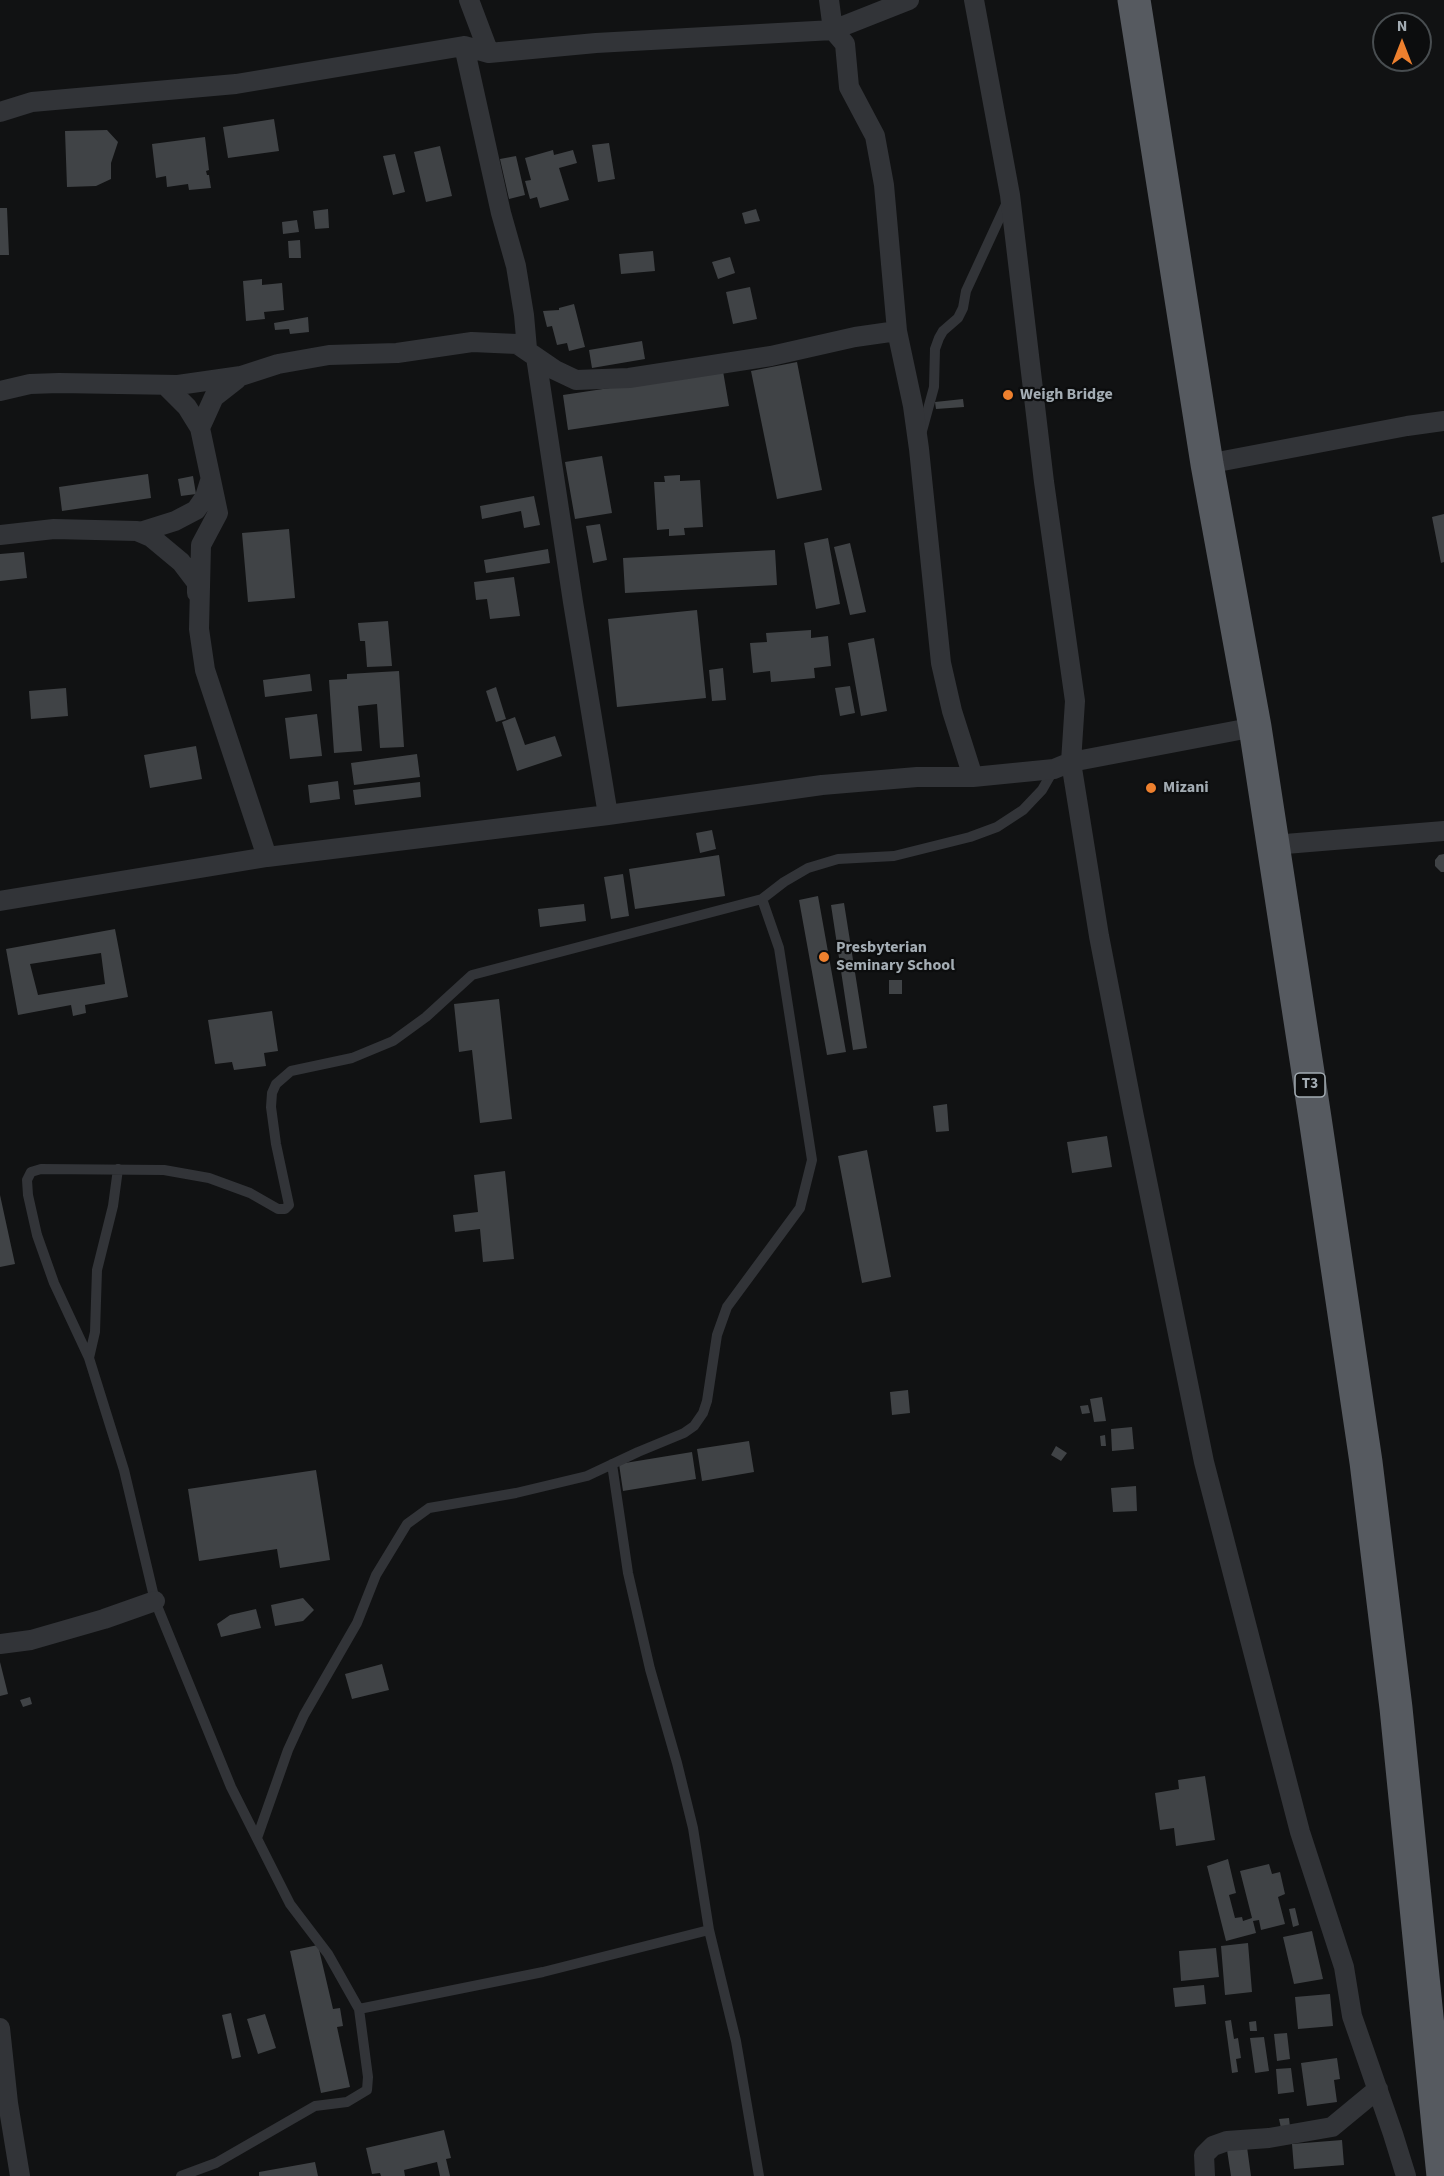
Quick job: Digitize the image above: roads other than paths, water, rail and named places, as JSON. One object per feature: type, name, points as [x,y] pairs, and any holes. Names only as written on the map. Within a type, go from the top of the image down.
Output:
[{"type":"highway","name":"T3","points":[[1134,0],[1207,464],[1274,845],[1366,1462],[1396,1708],[1443,2176]]},
{"type":"street","points":[[469,0],[489,53]]},
{"type":"street","points":[[829,0],[833,30],[845,44],[849,87],[875,136],[884,185],[897,331],[913,406],[919,449],[941,663],[952,711],[973,777]]},
{"type":"street","points":[[0,112],[32,102],[236,84],[464,46],[489,53],[596,43],[833,30],[909,0]]},
{"type":"street","points":[[974,0],[1010,195],[1044,482],[1075,701],[1063,765],[1204,1462],[1300,1832],[1344,1967],[1352,2016],[1406,2176]]},
{"type":"street","points":[[464,46],[501,213],[516,266],[608,815]]},
{"type":"street","points":[[0,391],[30,384],[165,385],[241,376],[278,364],[329,355],[397,352],[471,342],[517,344],[555,370],[576,380],[619,379],[718,365],[897,331]]},
{"type":"street","points":[[200,428],[214,397],[241,376]]},
{"type":"street","points":[[165,385],[187,407],[200,428],[218,513],[201,545],[199,629]]},
{"type":"street","points":[[1207,464],[1444,421]]},
{"type":"street","points":[[140,532],[175,521],[196,510],[205,497],[210,481]]},
{"type":"street","points":[[0,535],[54,529],[110,529],[140,532],[151,537],[181,562],[197,583],[199,629],[205,670],[267,857]]},
{"type":"street","points":[[0,902],[267,857],[608,815],[822,785],[917,777],[973,777],[1063,765],[1255,727]]},
{"type":"street","points":[[1274,845],[1444,831]]},
{"type":"street","points":[[0,1644],[31,1640],[104,1619],[155,1601]]},
{"type":"street","points":[[0,2028],[8,2103],[20,2176]]},
{"type":"street","points":[[1205,2176],[1204,2155],[1213,2146],[1220,2143],[1269,2138],[1332,2127],[1378,2089]]},
{"type":"lane","points":[[919,449],[925,415],[934,387],[935,349],[943,332],[958,318],[963,308],[966,291],[1010,195]]},
{"type":"lane","points":[[181,2176],[216,2163],[315,2106],[347,2102],[367,2090],[368,2078],[359,2009],[328,1954],[290,1904],[231,1787],[155,1601],[124,1470],[89,1358],[54,1283],[37,1235],[28,1195],[27,1179],[31,1172],[40,1169],[164,1170],[209,1178],[250,1193],[278,1209],[285,1209],[289,1205],[271,1107],[272,1093],[276,1084],[291,1071],[352,1058],[393,1041],[426,1017],[472,975],[762,899],[784,882],[808,868],[838,859],[894,856],[970,837],[997,827],[1023,810],[1063,765]]},
{"type":"lane","points":[[257,1838],[288,1750],[304,1715],[357,1623],[376,1575],[406,1524],[429,1508],[516,1493],[587,1476],[684,1433],[698,1420],[707,1401],[717,1335],[727,1307],[800,1208],[812,1160],[779,948],[762,899]]},
{"type":"lane","points":[[89,1358],[95,1332],[97,1270],[111,1216],[118,1169]]},
{"type":"lane","points":[[612,1464],[628,1573],[650,1669],[693,1828],[709,1930],[736,2042],[759,2176]]},
{"type":"lane","points":[[359,2009],[543,1972],[709,1930]]},
{"type":"place","name":"Weigh Bridge","points":[[1008,395]]},
{"type":"place","name":"Mizani","points":[[1151,788]]},
{"type":"place","name":"Presbyterian Seminary School","points":[[824,957]]}]
